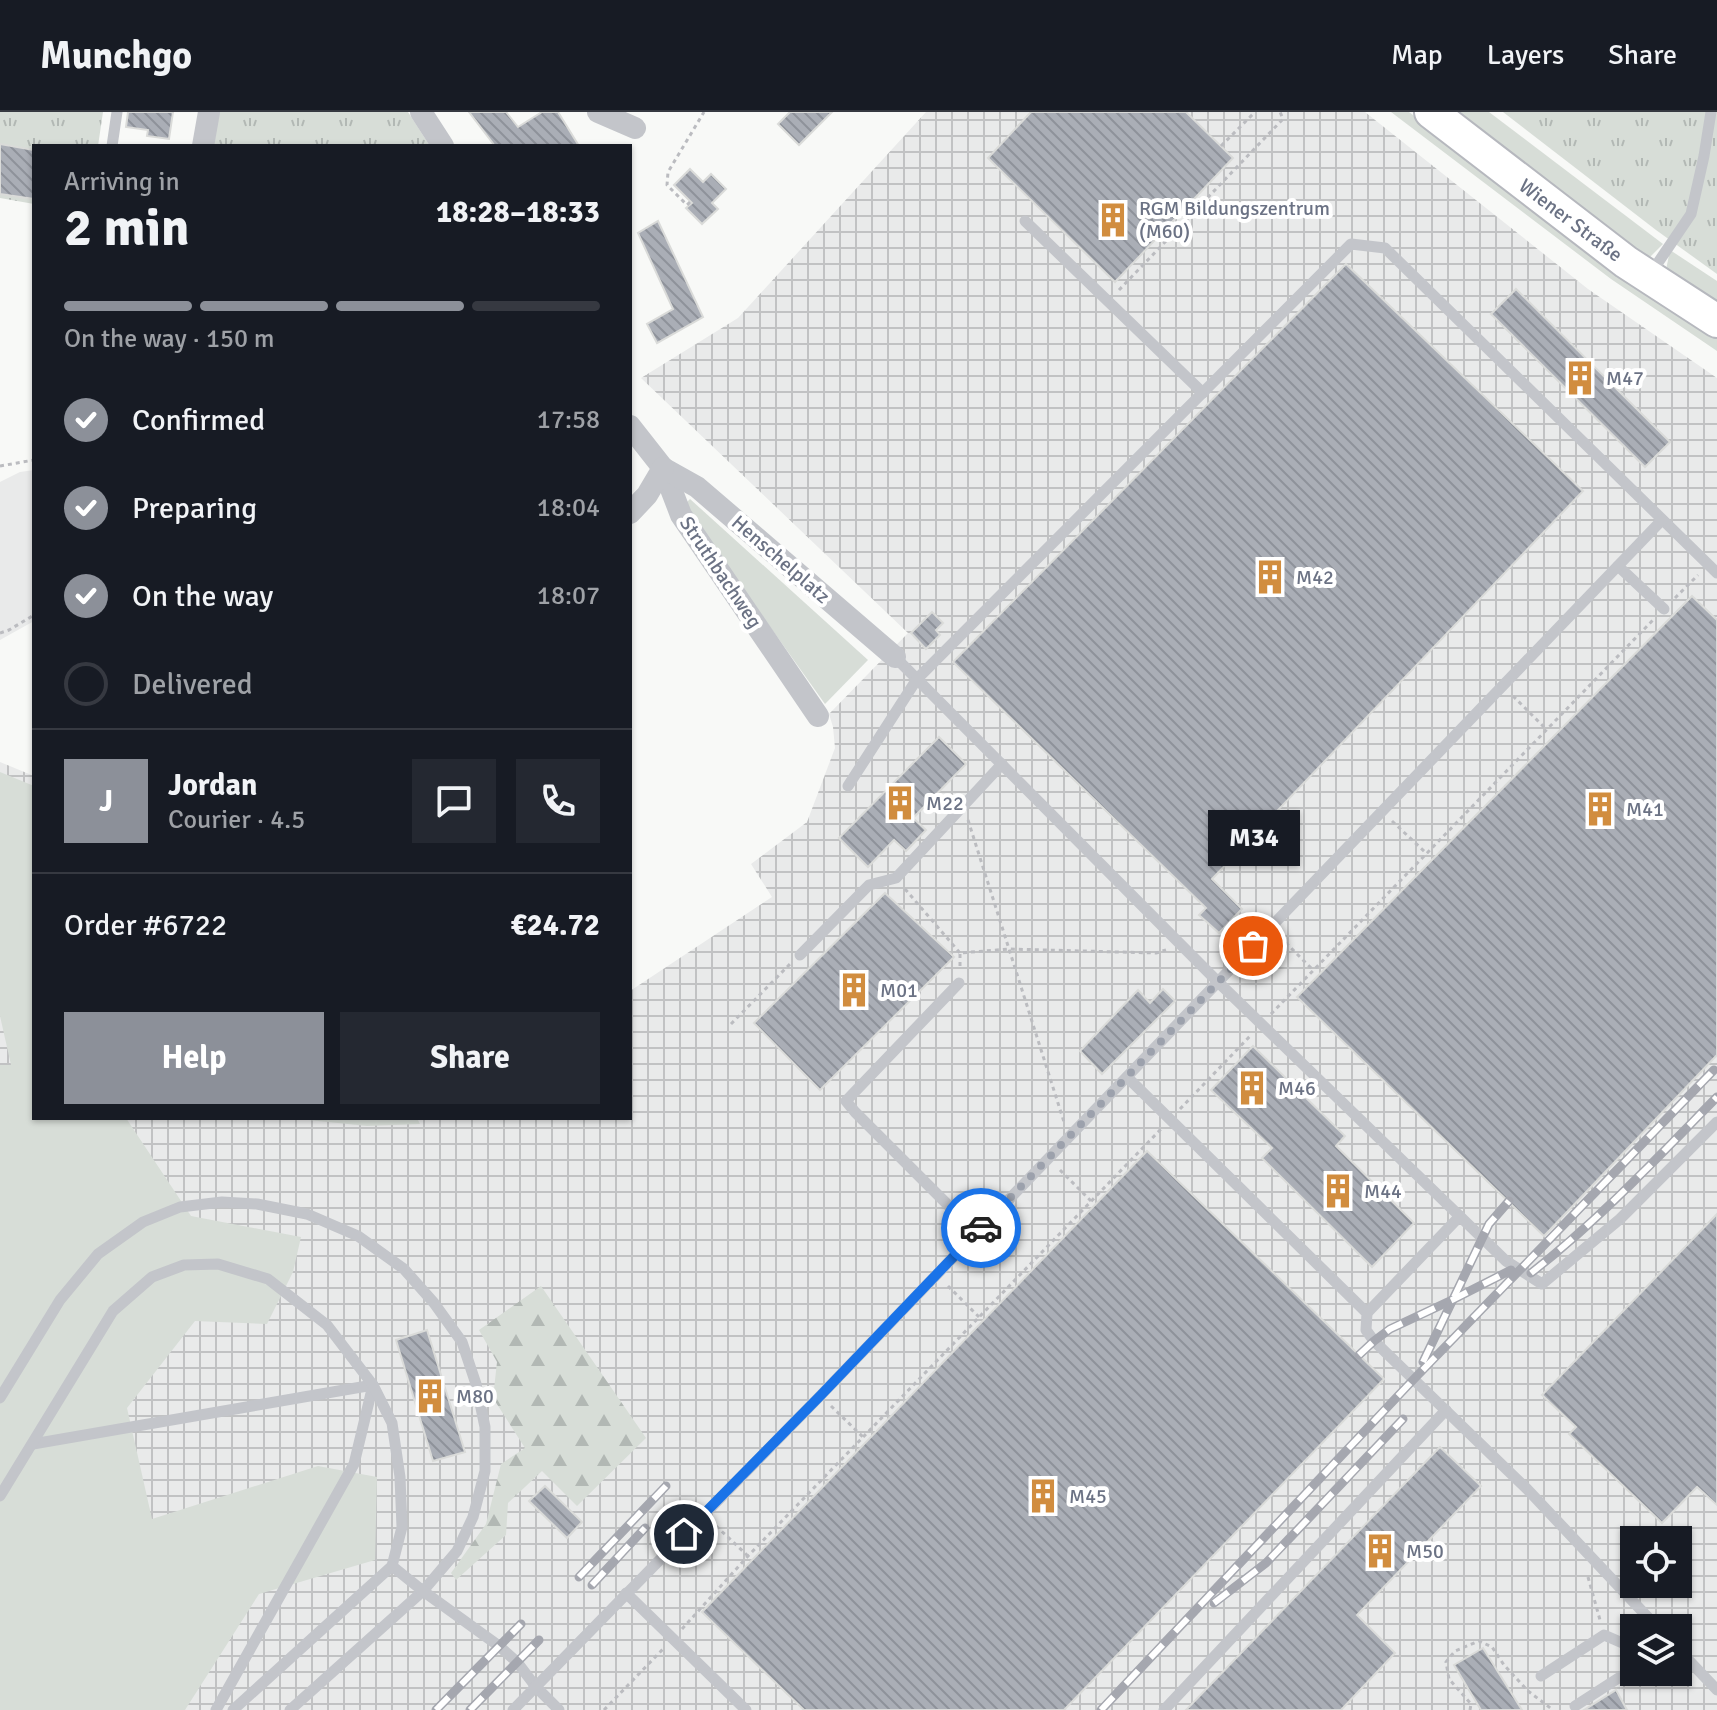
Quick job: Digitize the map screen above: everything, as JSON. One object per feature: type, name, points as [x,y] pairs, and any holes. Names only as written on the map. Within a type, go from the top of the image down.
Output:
[{"type":"main road","name":"Wiener Straße","points":[[1431,112],[1626,262],[1717,321]]},
{"type":"street","points":[[203,144],[209,112]]},
{"type":"street","points":[[421,112],[442,144]]},
{"type":"street","points":[[598,112],[635,128]]},
{"type":"street","name":"Struthbachweg","points":[[632,429],[663,468],[681,515],[818,716]]},
{"type":"street","points":[[632,511],[647,495],[663,468]]},
{"type":"street","name":"Henschelplatz","points":[[663,468],[697,487],[895,657]]},
{"type":"lane","points":[[112,144],[117,112]]},
{"type":"lane","points":[[1649,277],[1691,214],[1711,112]]},
{"type":"lane","points":[[1025,221],[1203,393]]},
{"type":"lane","points":[[848,786],[917,679],[1351,244],[1385,248],[1713,569]]},
{"type":"lane","points":[[513,1710],[937,1275],[1662,520]]},
{"type":"lane","points":[[1618,566],[1664,609]]},
{"type":"lane","points":[[895,657],[1218,982],[1506,1261],[1542,1284],[1620,1219],[1717,1122]]},
{"type":"lane","points":[[800,955],[869,885],[896,878],[1002,764]]},
{"type":"lane","points":[[959,983],[846,1101],[976,1233]]},
{"type":"lane","points":[[1127,1077],[1367,1313]]},
{"type":"lane","points":[[0,1398],[60,1300],[98,1254],[143,1222],[180,1207],[222,1202],[257,1204],[307,1214],[358,1236],[404,1269],[462,1342],[476,1384],[485,1427],[485,1471],[473,1517],[457,1551],[423,1591],[290,1710]]},
{"type":"lane","points":[[1460,1216],[1367,1313],[1366,1330],[1527,1489],[1645,1614]]},
{"type":"lane","points":[[0,1496],[113,1311],[152,1277],[184,1265],[218,1264],[268,1279],[327,1325],[373,1385],[392,1423],[400,1477],[402,1527],[392,1566],[233,1710]]},
{"type":"lane","points":[[33,1444],[373,1385]]},
{"type":"lane","points":[[216,1710],[354,1464],[373,1385]]},
{"type":"lane","points":[[1164,1710],[1446,1410]]},
{"type":"lane","points":[[392,1566],[499,1646],[559,1710]]},
{"type":"lane","points":[[626,1593],[746,1710]]},
{"type":"lane","points":[[1541,1676],[1604,1635],[1620,1642]]},
{"type":"lane","points":[[1692,1664],[1717,1690]]},
{"type":"lane","points":[[1575,1706],[1620,1677]]},
{"type":"path","points":[[690,202],[687,205],[667,185],[668,172],[704,112]]},
{"type":"path","points":[[1221,146],[1255,112]]},
{"type":"path","points":[[1108,302],[1283,119],[1280,112]]},
{"type":"path","points":[[0,466],[32,460]]},
{"type":"path","points":[[604,1710],[748,1556],[1664,609],[1713,569]]},
{"type":"path","points":[[0,633],[32,616]]},
{"type":"path","points":[[1502,686],[1547,730]]},
{"type":"path","points":[[964,805],[1069,1137]]},
{"type":"path","points":[[1381,812],[1427,854]]},
{"type":"path","points":[[896,878],[960,953],[959,983]]},
{"type":"path","points":[[1270,928],[1314,971]]},
{"type":"path","points":[[960,953],[1009,949],[1156,953],[1181,944]]},
{"type":"path","points":[[731,1024],[800,955]]},
{"type":"path","points":[[1048,1159],[1091,1201]]},
{"type":"path","points":[[937,1275],[979,1317]]},
{"type":"path","points":[[821,1395],[863,1437]]},
{"type":"path","points":[[703,1514],[748,1556]]},
{"type":"path","points":[[1579,1544],[1604,1635]]},
{"type":"path","points":[[1470,1710],[1471,1704],[1449,1679],[1446,1662],[1455,1651],[1479,1641],[1492,1647],[1528,1691],[1553,1710]]},
{"type":"shaded area","points":[[926,112],[1365,112],[1588,289],[1717,378],[1717,1710],[0,1710],[0,762],[32,775],[32,1120],[632,1120],[632,990],[772,897],[751,864],[807,822],[835,748],[829,714],[908,633],[641,378],[738,318]]},
{"type":"shaded area","points":[[32,470],[32,622],[0,640],[0,482],[20,472]]},
{"type":"green space","points":[[0,112],[103,112],[98,144],[32,144],[32,204],[0,198]]},
{"type":"green space","points":[[218,112],[408,112],[429,144],[212,144]]},
{"type":"green space","points":[[1391,112],[1409,112],[1614,267],[1717,338],[1717,351],[1611,279]]},
{"type":"green space","points":[[1457,112],[1489,112],[1663,244],[1649,258]]},
{"type":"green space","points":[[1503,112],[1717,112],[1717,274],[1656,230]]},
{"type":"green space","points":[[1670,250],[1717,281],[1717,303],[1666,270]]},
{"type":"green space","points":[[690,499],[868,660],[825,704],[687,510],[685,504]]},
{"type":"green space","points":[[0,772],[32,785],[32,1120],[127,1120],[191,1216],[301,1237],[293,1272],[267,1324],[195,1321],[127,1408],[152,1519],[318,1466],[377,1477],[375,1560],[259,1594],[185,1710],[0,1710],[0,1065],[11,1065],[0,1016]]},
{"type":"green space","points":[[308,1120],[418,1120],[420,1124],[367,1126]]},
{"type":"green space","points":[[541,1286],[646,1438],[577,1506],[542,1471],[508,1503],[506,1535],[456,1580],[451,1573],[486,1524],[501,1464],[525,1448],[493,1398],[497,1362],[479,1330]]},
{"type":"building","points":[[128,112],[173,112],[169,139],[147,136],[148,130],[126,127]]},
{"type":"building","points":[[469,112],[506,112],[518,127],[542,112],[558,112],[578,144],[493,144]]},
{"type":"building","points":[[790,112],[832,112],[799,145],[778,124]]},
{"type":"building","name":"RGM Bildungszentrum (M60)","points":[[1031,112],[1186,112],[1233,158],[1115,282],[988,158]]},
{"type":"building","points":[[0,144],[32,150],[32,199],[0,194]]},
{"type":"building","points":[[690,169],[703,182],[711,174],[726,189],[712,203],[718,209],[702,224],[686,208],[692,203],[674,185]]},
{"type":"building","points":[[658,221],[703,317],[657,343],[647,324],[673,309],[638,233]]},
{"type":"building","name":"M42","points":[[1346,264],[1583,491],[1212,879],[1242,909],[1219,933],[1199,915],[1206,908],[953,662]]},
{"type":"building","name":"M47","points":[[1516,289],[1670,442],[1645,467],[1491,314]]},
{"type":"building","name":"M41","points":[[1692,596],[1717,620],[1717,1055],[1544,1236],[1297,997]]},
{"type":"building","points":[[932,612],[943,623],[936,630],[940,635],[926,649],[911,633]]},
{"type":"building","name":"M22","points":[[939,737],[966,764],[913,818],[926,830],[906,851],[894,840],[868,867],[839,838]]},
{"type":"building","name":"M01","points":[[885,893],[954,957],[820,1090],[754,1023]]},
{"type":"building","points":[[1163,989],[1175,1001],[1102,1074],[1080,1051],[1138,990],[1150,1003]]},
{"type":"building","name":"M44","points":[[1253,1046],[1345,1136],[1336,1146],[1414,1223],[1372,1267],[1262,1158],[1272,1148],[1211,1090]]},
{"type":"building","name":"M45","points":[[1147,1151],[1384,1379],[1064,1710],[804,1710],[702,1612]]},
{"type":"building","points":[[1717,1214],[1717,1505],[1697,1487],[1662,1523],[1569,1434],[1576,1427],[1542,1395]]},
{"type":"building","name":"M80","points":[[427,1330],[465,1452],[433,1461],[396,1340]]},
{"type":"building","name":"M50","points":[[1440,1447],[1481,1486],[1357,1615],[1395,1653],[1341,1710],[1186,1710]]},
{"type":"building","points":[[545,1486],[582,1522],[567,1538],[529,1501]]},
{"type":"building","points":[[1483,1648],[1522,1710],[1481,1710],[1454,1665]]},
{"type":"building","points":[[1616,1690],[1627,1710],[1584,1710]]},
{"type":"railway","points":[[1101,1710],[1413,1380],[1714,1070]]},
{"type":"railway","points":[[1531,1273],[1604,1210],[1717,1097]]},
{"type":"railway","points":[[1423,1362],[1489,1224],[1509,1201]]},
{"type":"railway","points":[[1359,1355],[1390,1329],[1511,1270]]},
{"type":"railway","points":[[1214,1603],[1266,1563],[1403,1419]]},
{"type":"railway","points":[[579,1577],[666,1486]]},
{"type":"railway","points":[[592,1585],[645,1528]]},
{"type":"railway","points":[[436,1710],[521,1624]]},
{"type":"railway","points":[[470,1710],[539,1640]]},
{"type":"way so far","points":[[981,1228],[1253,946]]},
{"type":"place","name":"RGM Bildungszentrum (M60)","points":[[1113,220]]},
{"type":"place","name":"M47","points":[[1580,378]]},
{"type":"place","name":"M42","points":[[1270,577]]},
{"type":"place","name":"M22","points":[[900,803]]},
{"type":"place","name":"M41","points":[[1600,809]]},
{"type":"place","name":"M34","points":[[1253,946]]},
{"type":"place","name":"M01","points":[[854,990]]},
{"type":"place","name":"M46","points":[[1252,1088]]},
{"type":"place","name":"M44","points":[[1338,1191]]},
{"type":"place","name":"M80","points":[[430,1396]]},
{"type":"place","name":"M45","points":[[1043,1496]]},
{"type":"place","name":"M50","points":[[1380,1551]]},
{"type":"route","points":[[684,1534],[981,1228]]}]
